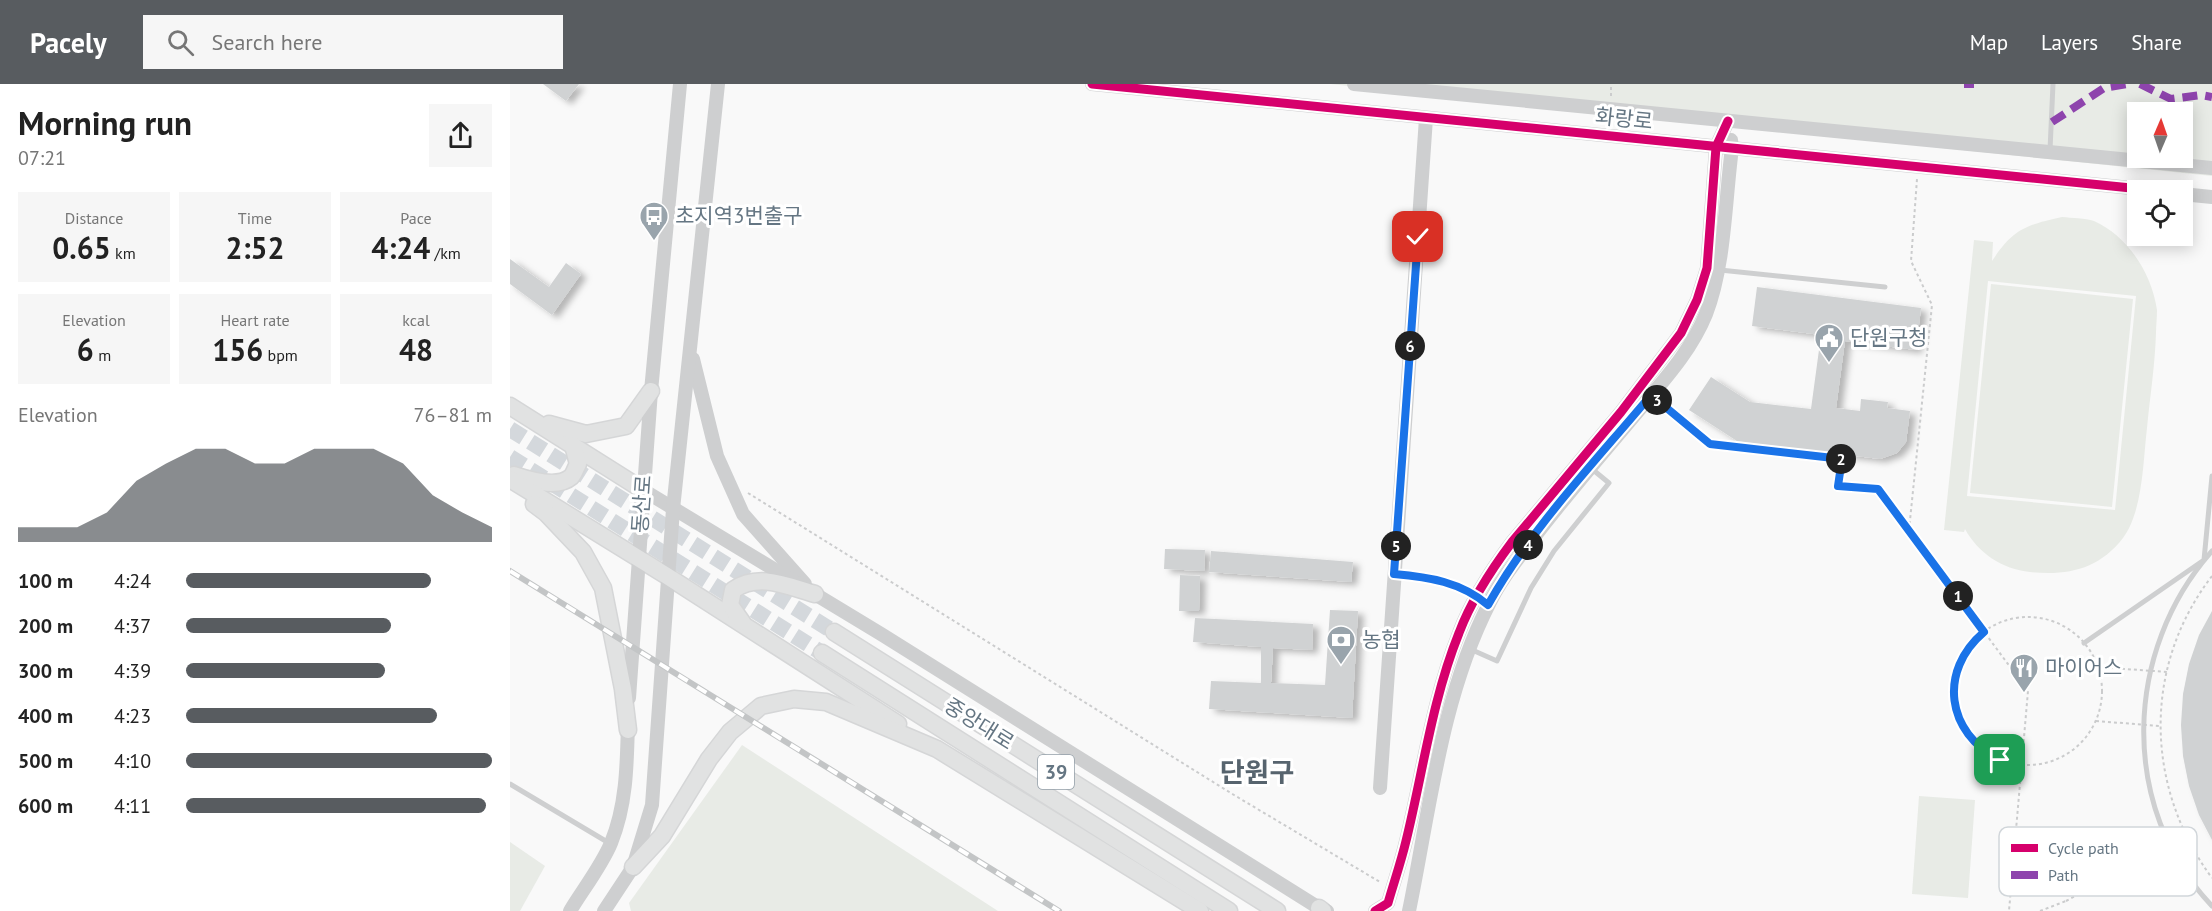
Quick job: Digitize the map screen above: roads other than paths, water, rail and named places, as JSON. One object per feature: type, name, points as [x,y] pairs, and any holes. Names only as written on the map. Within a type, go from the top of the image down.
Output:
[{"type":"main road","points":[[533,420],[586,434],[627,426],[651,391]]},
{"type":"main road","points":[[510,406],[643,490]]},
{"type":"main road","points":[[510,473],[529,481],[559,482],[572,476],[578,464],[573,445]]},
{"type":"main road","points":[[510,479],[1200,911]]},
{"type":"main road","points":[[510,484],[546,513],[583,552],[603,588],[623,689],[628,730]]},
{"type":"main road","points":[[746,627],[730,605],[733,590],[743,583],[765,580],[814,594]]},
{"type":"main road","name":"중앙대로","points":[[834,632],[1277,911]]},
{"type":"main road","name":"중앙대로","points":[[822,653],[1229,911]]},
{"type":"main road","points":[[633,867],[662,836],[709,759],[730,732],[761,706],[794,699],[826,702],[938,749]]},
{"type":"street","name":"동산로","points":[[570,911],[611,844],[624,798],[628,763],[630,668],[643,490],[680,84]]},
{"type":"street","name":"동산로","points":[[604,911],[633,867],[652,806],[673,509],[718,84]]},
{"type":"street","name":"화랑로","points":[[1092,84],[2127,188]]},
{"type":"street","name":"화랑로","points":[[1354,84],[1438,88],[1728,121],[2212,168]]},
{"type":"street","points":[[1380,788],[1426,118]]},
{"type":"street","points":[[1409,911],[1442,743],[1458,679],[1470,648],[1495,564],[1620,412],[1681,333],[1697,300],[1707,268],[1716,147],[1728,121]]},
{"type":"street","points":[[1375,911],[1388,903],[1406,843],[1436,705],[1459,633],[1552,514],[1684,356],[1705,315],[1717,282],[1732,148],[1728,121]]},
{"type":"street","points":[[2193,195],[2212,197]]},
{"type":"street","points":[[690,349],[717,456],[743,514],[814,594]]},
{"type":"street","points":[[643,490],[1103,771],[1323,910]]},
{"type":"street","points":[[614,911],[622,884]]},
{"type":"lane","points":[[2050,152],[2053,84]]},
{"type":"lane","points":[[1718,270],[1885,287]]},
{"type":"lane","points":[[1470,648],[1497,661],[1531,588],[1554,551],[1609,483],[1590,468]]},
{"type":"lane","points":[[2084,643],[2204,560],[2212,476]]},
{"type":"lane","points":[[2163,827],[2150,786],[2144,743],[2143,721],[2148,678],[2160,635],[2179,596],[2212,550]]},
{"type":"lane","points":[[1394,574],[1458,585],[1483,601]]},
{"type":"lane","points":[[510,784],[611,844]]},
{"type":"lane","points":[[2197,886],[2212,906]]},
{"type":"tunnel","points":[[510,429],[834,632]]},
{"type":"tunnel","points":[[510,457],[822,653]]},
{"type":"railway","points":[[510,571],[1059,911]]},
{"type":"place","name":"초지역3번출구","points":[[654,242]]},
{"type":"place","name":"단원구청","points":[[1829,364]]},
{"type":"place","name":"농협","points":[[1341,666]]},
{"type":"place","name":"마이어스","points":[[2024,694]]},
{"type":"district","name":"단원구","points":[[1257,773]]}]
